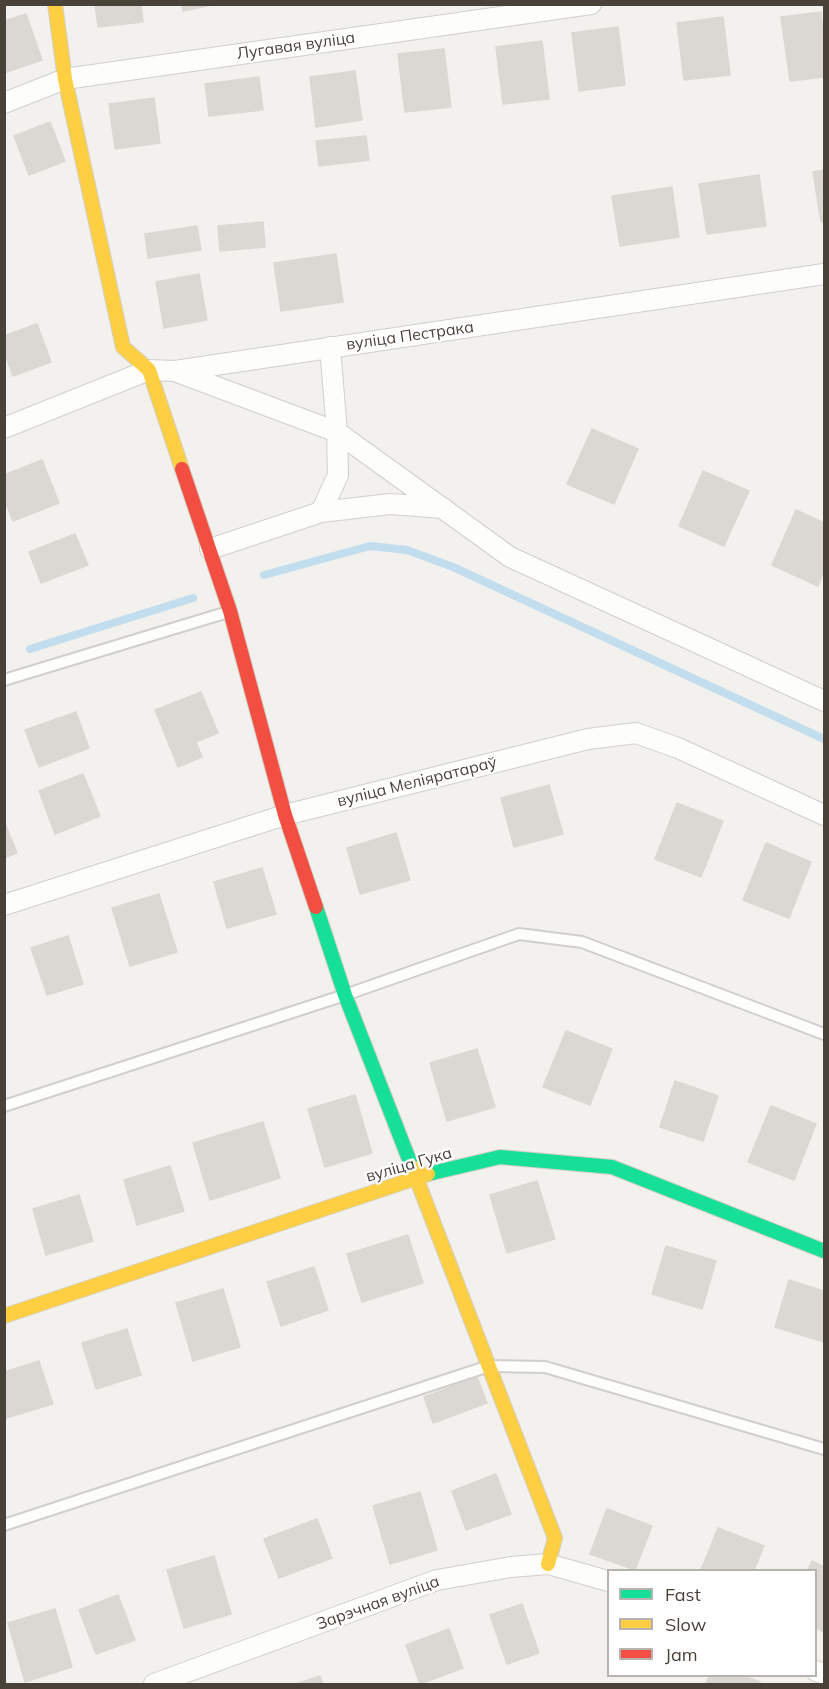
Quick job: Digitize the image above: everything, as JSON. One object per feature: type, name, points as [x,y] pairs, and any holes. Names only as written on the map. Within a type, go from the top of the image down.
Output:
[{"type":"street","points":[[55,4],[65,79],[123,347],[149,369],[230,611],[285,815],[345,995],[555,1538],[549,1564]]},
{"type":"street","name":"Лугавая вуліца","points":[[4,103],[65,79],[591,4]]},
{"type":"street","name":"вуліца Пестрака","points":[[4,428],[149,369],[175,371],[825,274]]},
{"type":"street","points":[[321,512],[338,475],[330,347]]},
{"type":"street","points":[[175,371],[337,432],[510,557],[825,700]]},
{"type":"street","points":[[210,549],[321,512],[390,504],[444,508]]},
{"type":"street","name":"вуліца Меліяратараў","points":[[4,905],[285,815],[588,739],[636,733],[678,748],[825,815]]},
{"type":"street","name":"вуліца Гука","points":[[4,1316],[416,1177],[500,1157],[612,1167],[825,1251]]},
{"type":"street","name":"Зарэчная вуліца","points":[[154,1684],[437,1580],[511,1567],[549,1564],[607,1580]]},
{"type":"lane","points":[[4,680],[230,611]]},
{"type":"lane","points":[[4,1106],[345,995],[519,934],[582,942],[825,1034]]},
{"type":"lane","points":[[4,1525],[489,1366],[545,1367],[825,1449]]},
{"type":"building","points":[[95,4],[141,4],[143,22],[98,27]]},
{"type":"building","points":[[182,4],[217,4],[183,11]]},
{"type":"building","points":[[821,12],[824,77],[790,81],[781,17]]},
{"type":"building","points":[[26,14],[42,60],[4,73],[4,21]]},
{"type":"building","points":[[723,17],[730,75],[684,80],[677,23]]},
{"type":"building","points":[[618,27],[625,85],[579,91],[572,33]]},
{"type":"building","points":[[542,41],[549,99],[503,104],[496,47]]},
{"type":"building","points":[[444,49],[451,107],[405,112],[398,54]]},
{"type":"building","points":[[355,71],[362,120],[316,127],[310,77]]},
{"type":"building","points":[[259,77],[263,110],[209,116],[205,84]]},
{"type":"building","points":[[154,98],[160,143],[115,149],[109,104]]},
{"type":"building","points":[[50,122],[65,161],[29,175],[14,136]]},
{"type":"building","points":[[366,136],[369,160],[319,166],[316,141]]},
{"type":"building","points":[[824,170],[824,221],[821,222],[813,172]]},
{"type":"building","points":[[759,175],[766,226],[707,234],[699,184]]},
{"type":"building","points":[[672,187],[679,237],[620,246],[612,196]]},
{"type":"building","points":[[263,222],[265,247],[220,251],[218,226]]},
{"type":"building","points":[[197,226],[201,250],[148,258],[145,234]]},
{"type":"building","points":[[336,254],[343,302],[281,311],[274,263]]},
{"type":"building","points":[[199,274],[207,320],[164,328],[156,282]]},
{"type":"building","points":[[37,324],[51,362],[13,376],[4,351],[4,336]]},
{"type":"building","points":[[592,429],[638,449],[614,504],[567,484]]},
{"type":"building","points":[[42,460],[59,503],[13,521],[4,499],[4,475]]},
{"type":"building","points":[[703,471],[749,491],[724,546],[679,526]]},
{"type":"building","points":[[796,510],[824,523],[824,570],[818,586],[772,565]]},
{"type":"building","points":[[75,534],[88,565],[41,583],[29,552]]},
{"type":"building","points":[[201,692],[218,733],[196,742],[202,757],[178,767],[155,710]]},
{"type":"building","points":[[76,712],[89,748],[39,767],[25,730]]},
{"type":"building","points":[[83,774],[100,816],[55,834],[39,791]]},
{"type":"building","points":[[549,785],[563,834],[514,847],[501,798]]},
{"type":"building","points":[[677,803],[723,821],[701,877],[655,859]]},
{"type":"building","points":[[4,821],[17,853],[4,858]]},
{"type":"building","points":[[396,833],[410,880],[360,894],[347,848]]},
{"type":"building","points":[[766,843],[811,862],[789,918],[743,900]]},
{"type":"building","points":[[262,868],[276,914],[227,928],[214,882]]},
{"type":"building","points":[[159,894],[177,952],[130,966],[112,908]]},
{"type":"building","points":[[68,936],[83,984],[47,995],[31,948]]},
{"type":"building","points":[[566,1031],[612,1049],[590,1105],[543,1087]]},
{"type":"building","points":[[477,1049],[495,1107],[447,1121],[430,1063]]},
{"type":"building","points":[[675,1081],[718,1096],[703,1141],[660,1127]]},
{"type":"building","points":[[355,1095],[372,1153],[325,1167],[308,1109]]},
{"type":"building","points":[[771,1106],[816,1124],[794,1180],[748,1162]]},
{"type":"building","points":[[263,1122],[280,1178],[210,1200],[193,1143]]},
{"type":"building","points":[[170,1166],[184,1211],[137,1225],[124,1180]]},
{"type":"building","points":[[537,1181],[555,1239],[507,1253],[490,1195]]},
{"type":"building","points":[[79,1195],[93,1241],[46,1255],[33,1209]]},
{"type":"building","points":[[408,1235],[423,1283],[362,1302],[347,1254]]},
{"type":"building","points":[[666,1246],[716,1261],[702,1309],[652,1294]]},
{"type":"building","points":[[314,1267],[328,1310],[281,1326],[267,1282]]},
{"type":"building","points":[[789,1280],[824,1291],[824,1342],[775,1327]]},
{"type":"building","points":[[223,1289],[240,1347],[193,1361],[176,1303]]},
{"type":"building","points":[[127,1329],[141,1375],[96,1389],[82,1343]]},
{"type":"building","points":[[39,1361],[53,1404],[6,1418],[4,1372]]},
{"type":"building","points":[[477,1377],[487,1403],[433,1423],[424,1397]]},
{"type":"building","points":[[496,1474],[511,1514],[466,1530],[452,1491]]},
{"type":"building","points":[[420,1492],[437,1550],[390,1564],[373,1506]]},
{"type":"building","points":[[607,1509],[652,1526],[635,1569],[590,1554]]},
{"type":"building","points":[[317,1519],[332,1558],[279,1578],[264,1539]]},
{"type":"building","points":[[718,1528],[764,1546],[754,1569],[701,1569]]},
{"type":"building","points":[[214,1556],[231,1614],[184,1628],[167,1570]]},
{"type":"building","points":[[812,1561],[824,1567],[824,1632],[817,1628],[817,1569],[808,1569]]},
{"type":"building","points":[[118,1595],[135,1640],[96,1654],[79,1610]]},
{"type":"building","points":[[522,1604],[539,1653],[507,1664],[490,1615]]},
{"type":"building","points":[[55,1609],[72,1667],[25,1682],[8,1623]]},
{"type":"building","points":[[449,1629],[463,1668],[420,1684],[406,1645]]},
{"type":"building","points":[[320,1676],[323,1684],[296,1684]]},
{"type":"building","points":[[709,1677],[747,1677],[760,1682],[759,1684],[706,1684]]},
{"type":"waterway","points":[[264,575],[370,546],[407,550],[453,567],[824,739]]},
{"type":"waterway","points":[[30,649],[193,598]]},
{"type":"traffic: fast","points":[[316,907],[345,995],[412,1167]]},
{"type":"traffic: fast","points":[[428,1174],[500,1157],[612,1167],[824,1251]]},
{"type":"traffic: slow","points":[[55,4],[65,79],[123,347],[149,370],[182,469]]},
{"type":"traffic: slow","points":[[412,1167],[555,1538],[548,1564]]},
{"type":"traffic: slow","points":[[4,1316],[428,1174]]},
{"type":"traffic: jam","points":[[182,469],[230,611],[285,815],[316,907]]}]
